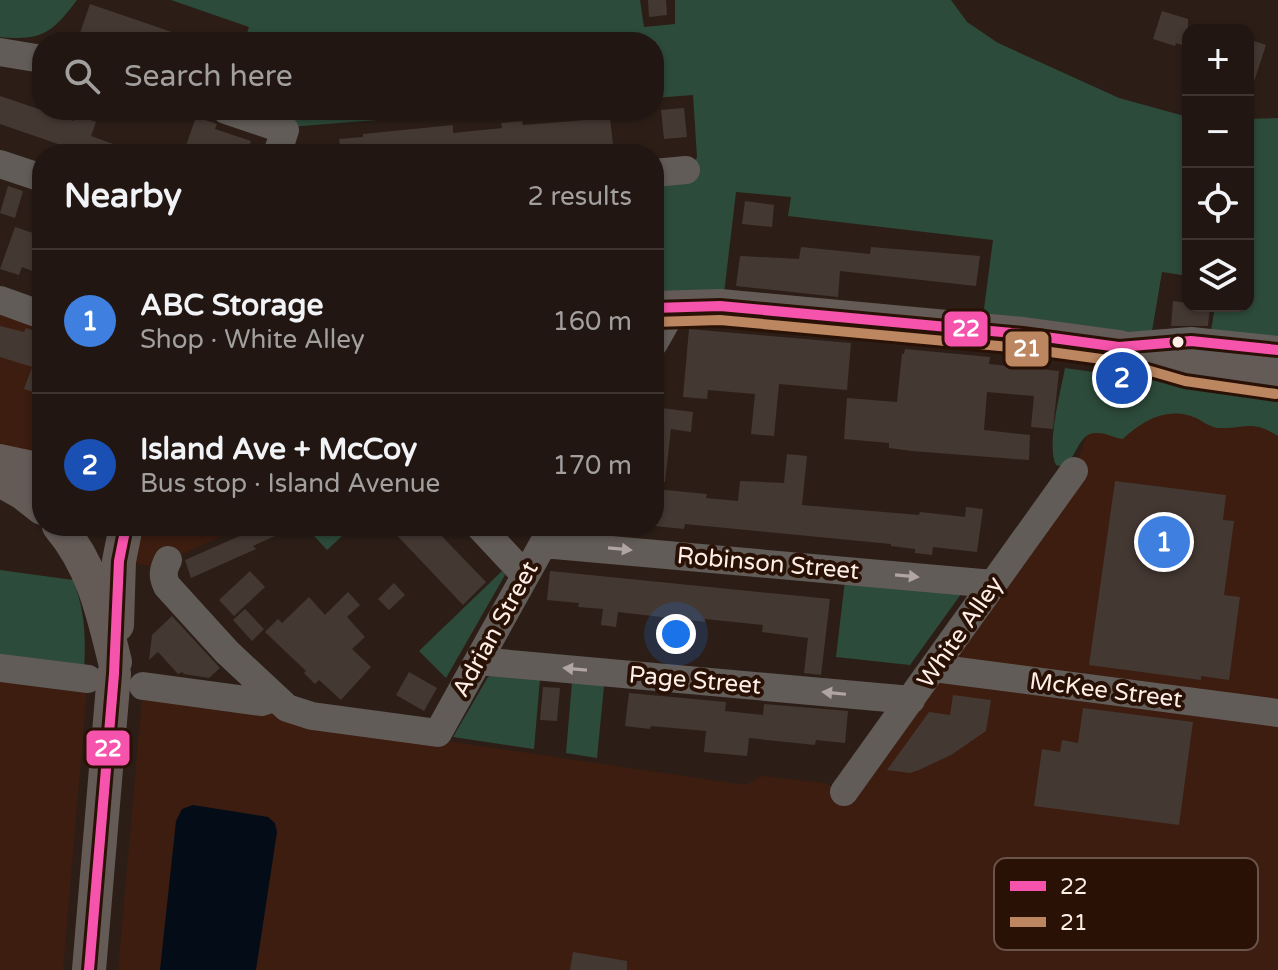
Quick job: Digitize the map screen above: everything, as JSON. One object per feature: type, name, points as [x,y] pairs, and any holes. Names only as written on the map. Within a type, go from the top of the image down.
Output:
[{"type":"main road","points":[[664,307],[720,306],[931,325],[1119,347],[1187,367],[1278,380]]},
{"type":"main road","points":[[19,467],[23,493],[32,500]]},
{"type":"main road","points":[[66,536],[94,584],[115,675]]},
{"type":"main road","points":[[89,970],[115,675],[119,561],[124,536]]},
{"type":"street","points":[[0,52],[32,57]]},
{"type":"street","points":[[243,120],[281,142]]},
{"type":"street","points":[[0,164],[32,175]]},
{"type":"street","points":[[664,172],[686,170]]},
{"type":"street","points":[[0,300],[32,311]]},
{"type":"street","points":[[1119,347],[1191,341],[1278,350]]},
{"type":"street","name":"White Alley","points":[[844,792],[1074,471]]},
{"type":"street","points":[[488,536],[525,575]]},
{"type":"street","name":"Adrian Street","points":[[274,698],[287,708],[312,716],[438,733],[547,536]]},
{"type":"street","name":"Robinson Street","points":[[553,536],[614,548],[993,584]]},
{"type":"street","points":[[0,668],[115,675],[261,702],[274,698],[167,586],[163,570],[168,560]]},
{"type":"street","name":"Page Street","points":[[478,661],[911,700]]},
{"type":"street","name":"McKee Street","points":[[934,668],[1278,713]]},
{"type":"shaded area","points":[[0,300],[32,311],[32,468],[0,461]]},
{"type":"shaded area","points":[[1119,347],[1278,350],[1278,970],[118,970],[143,686],[438,733],[453,742],[746,785],[761,776],[825,783],[844,792],[1074,471]]},
{"type":"shaded area","points":[[124,536],[222,536],[155,567],[119,561]]},
{"type":"shaded area","points":[[0,668],[88,679],[63,970],[0,970]]},
{"type":"shaded area","points":[[193,805],[268,817],[275,823],[277,832],[256,970],[160,970],[176,821],[182,809]]},
{"type":"green space","points":[[0,0],[77,0],[45,32],[32,32],[32,37],[26,38],[0,37]]},
{"type":"green space","points":[[171,0],[640,0],[644,27],[675,24],[675,0],[951,0],[967,22],[998,43],[1119,98],[1182,115],[1182,275],[1162,272],[1151,337],[982,324],[993,240],[788,216],[791,197],[736,192],[723,302],[664,304],[664,178],[690,173],[697,157],[693,95],[664,97],[664,32],[247,32],[249,27]]},
{"type":"green space","points":[[1278,118],[1278,345],[1210,337],[1214,312],[1254,312],[1254,119]]},
{"type":"green space","points":[[268,120],[377,120],[289,127]]},
{"type":"green space","points":[[1065,368],[1278,398],[1278,436],[1255,426],[1218,428],[1186,415],[1166,414],[1139,426],[1123,439],[1091,433],[1082,440],[1068,463],[1063,467],[1056,465],[1053,432]]},
{"type":"green space","points":[[314,536],[342,536],[327,550]]},
{"type":"green space","points":[[0,570],[73,580],[84,624],[84,670],[0,660]]},
{"type":"green space","points":[[502,571],[505,575],[446,678],[419,651]]},
{"type":"green space","points":[[845,580],[964,590],[910,665],[836,657]]},
{"type":"green space","points":[[495,674],[540,679],[534,749],[453,737],[488,677]]},
{"type":"green space","points":[[572,682],[604,686],[597,758],[566,753]]},
{"type":"building","points":[[648,0],[666,0],[667,15],[649,17]]},
{"type":"building","points":[[90,4],[172,32],[80,32]]},
{"type":"building","points":[[1162,11],[1188,19],[1188,24],[1182,24],[1182,45],[1153,39]]},
{"type":"building","points":[[1254,41],[1266,45],[1254,82]]},
{"type":"building","points":[[0,96],[32,107],[32,120],[96,122],[91,136],[113,144],[58,144],[0,124]]},
{"type":"building","points":[[684,108],[687,137],[664,139],[664,110]]},
{"type":"building","points":[[195,120],[217,124],[215,129],[251,141],[250,144],[187,144]]},
{"type":"building","points":[[610,120],[613,144],[340,144],[339,139],[453,125],[453,133],[502,128],[501,123],[522,121],[523,125]]},
{"type":"building","points":[[8,186],[23,191],[15,218],[0,213]]},
{"type":"building","points":[[745,201],[774,205],[772,227],[742,224]]},
{"type":"building","points":[[15,227],[32,233],[32,271],[22,267],[19,275],[0,269]]},
{"type":"building","points":[[801,247],[870,254],[871,247],[980,256],[976,286],[840,271],[838,297],[736,286],[740,256],[799,259]]},
{"type":"building","points":[[1173,301],[1182,302],[1182,312],[1209,312],[1208,326],[1171,326]]},
{"type":"building","points":[[0,326],[24,332],[26,328],[32,330],[32,367],[0,357]]},
{"type":"building","points":[[689,329],[851,343],[847,390],[779,384],[774,436],[751,434],[755,394],[708,390],[707,399],[683,397]]},
{"type":"building","points":[[905,349],[990,357],[989,364],[1059,371],[1053,429],[1031,427],[1034,396],[987,392],[984,430],[1030,435],[1029,460],[912,451],[889,448],[889,443],[844,439],[847,398],[897,402]]},
{"type":"building","points":[[32,367],[32,392],[24,389]]},
{"type":"building","points":[[664,408],[693,412],[691,432],[671,429],[665,482]]},
{"type":"building","points":[[787,454],[807,456],[802,505],[965,517],[966,507],[983,509],[977,552],[933,547],[932,555],[915,553],[915,549],[891,544],[685,524],[684,529],[664,527],[664,490],[738,501],[740,481],[784,483]]},
{"type":"building","points":[[1115,481],[1226,495],[1223,520],[1234,521],[1224,595],[1240,597],[1229,680],[1201,676],[1201,680],[1089,665]]},
{"type":"building","points":[[239,536],[275,536],[253,546],[256,549],[191,578],[185,560]]},
{"type":"building","points":[[397,536],[442,536],[486,582],[463,605]]},
{"type":"building","points":[[250,571],[265,587],[234,616],[219,600]]},
{"type":"building","points":[[550,571],[830,599],[821,675],[804,673],[808,638],[762,632],[763,625],[618,612],[616,627],[601,625],[603,609],[547,600]]},
{"type":"building","points":[[394,583],[405,595],[389,610],[378,599]]},
{"type":"building","points":[[348,592],[360,605],[347,617],[365,637],[352,649],[371,667],[341,700],[319,680],[315,684],[304,673],[306,671],[265,632],[278,619],[282,623],[309,597],[325,615]]},
{"type":"building","points":[[245,609],[264,629],[252,641],[233,620]]},
{"type":"building","points":[[172,616],[220,668],[209,678],[182,672],[178,674],[158,652],[149,660],[152,635]]},
{"type":"building","points":[[409,672],[437,688],[424,711],[396,695]]},
{"type":"building","points":[[543,687],[560,688],[557,721],[540,720]]},
{"type":"building","points":[[629,693],[726,702],[725,711],[763,715],[764,704],[848,711],[845,743],[816,740],[815,745],[749,738],[747,756],[704,752],[706,731],[625,726]]},
{"type":"building","points":[[953,695],[991,700],[986,731],[951,755],[919,770],[910,773],[887,770],[929,712],[950,715]]},
{"type":"building","points":[[1083,708],[1193,722],[1179,825],[1034,806],[1042,749],[1060,752],[1062,740],[1078,743]]},
{"type":"building","points":[[573,952],[627,961],[627,970],[570,970]]},
{"type":"transit line","name":"22","points":[[664,308],[720,306],[1023,334],[1119,347],[1191,341],[1278,350]]},
{"type":"transit line","name":"21","points":[[664,322],[720,320],[1021,348],[1116,361],[1185,381],[1276,394]]},
{"type":"transit line","name":"22","points":[[89,970],[114,674],[119,561],[124,536]]},
{"type":"place","name":"Island Ave + McCoy","points":[[1122,378]]},
{"type":"place","name":"ABC Storage","points":[[1164,542]]}]
